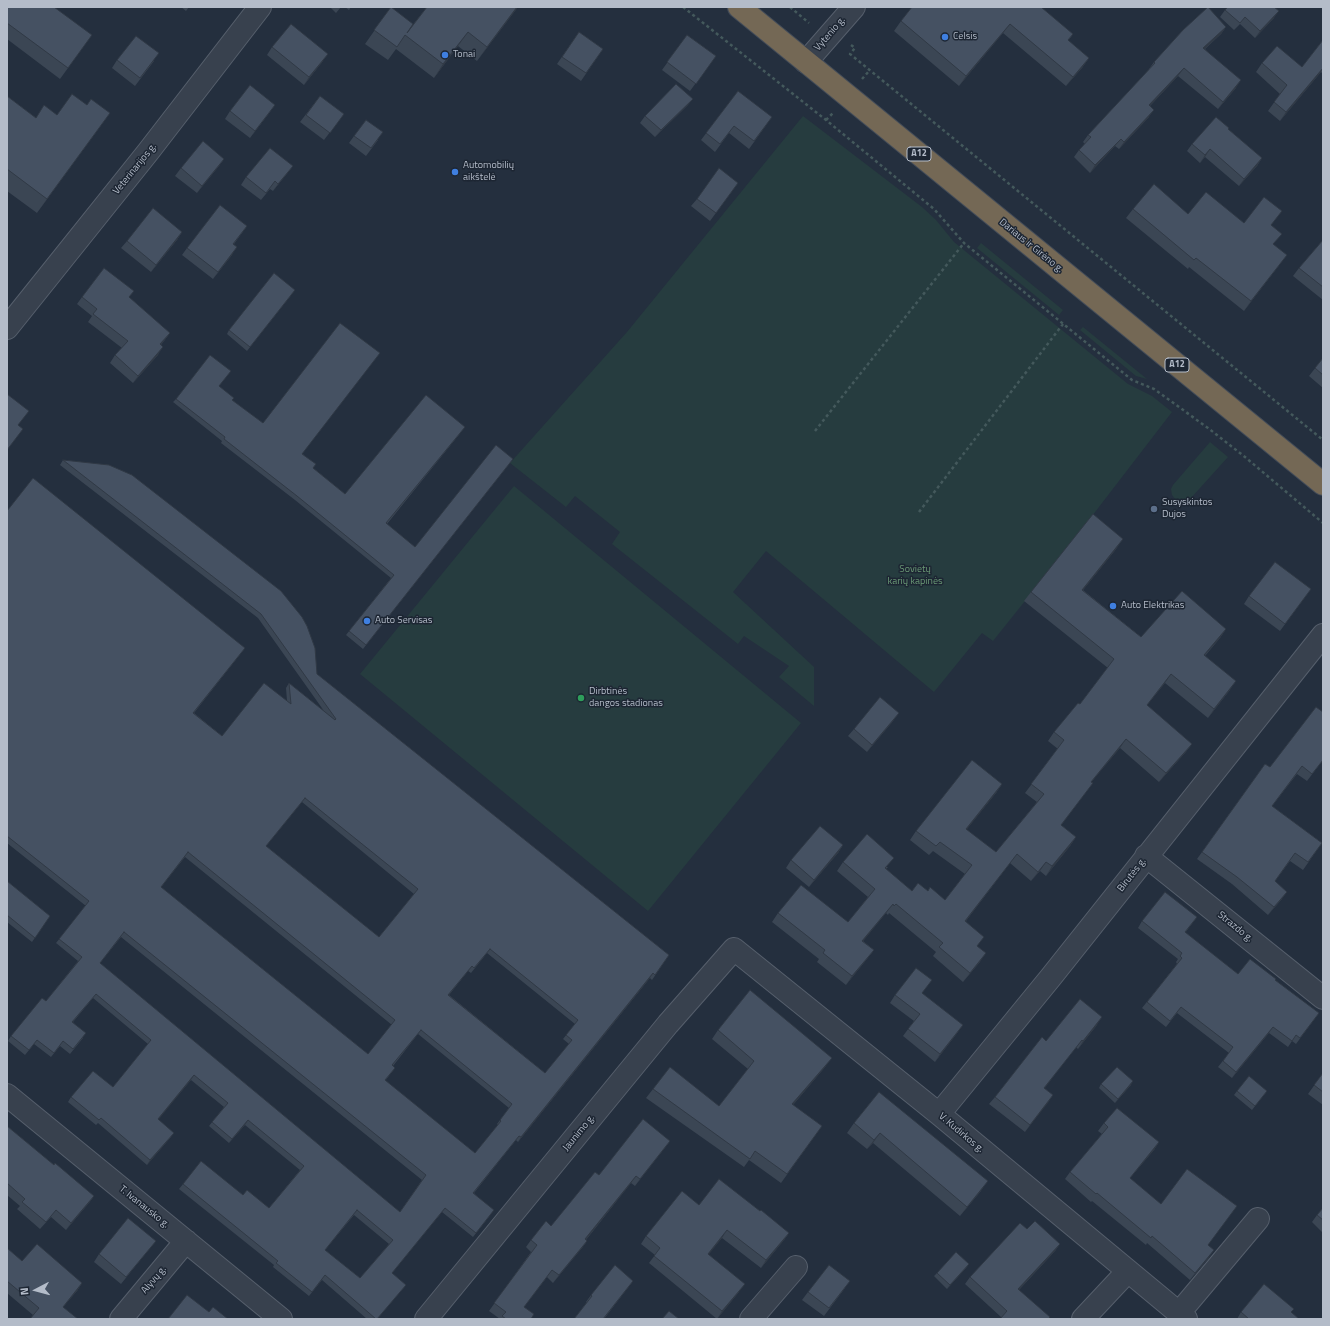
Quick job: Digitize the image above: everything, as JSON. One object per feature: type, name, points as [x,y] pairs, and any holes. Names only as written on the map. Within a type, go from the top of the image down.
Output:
[{"type":"highway","name":"Dariaus ir Girėno g.","points":[[739,7],[1323,484]]},
{"type":"street","name":"Veterinarijos g.","points":[[7,328],[148,152],[260,7]]},
{"type":"street","name":"Vytenio g.","points":[[806,62],[854,7]]},
{"type":"street","name":"Birutės g.","points":[[938,1114],[1051,977],[1323,635]]},
{"type":"street","name":"Strazdo g.","points":[[1146,856],[1323,998]]},
{"type":"street","name":"V. Kudirkos g.","points":[[734,949],[938,1114],[1182,1316]]},
{"type":"street","name":"Jaunimo g.","points":[[426,1319],[668,1024],[734,949]]},
{"type":"street","name":"T. Ivanausko g.","points":[[7,1095],[281,1319]]},
{"type":"street","points":[[1182,1316],[1258,1219]]},
{"type":"street","name":"Alyvų g.","points":[[121,1319],[186,1241]]},
{"type":"street","points":[[751,1319],[796,1267]]},
{"type":"street","points":[[1083,1319],[1127,1272]]},
{"type":"path","points":[[683,7],[826,120],[934,209],[964,243],[1132,380],[1154,389],[1208,428],[1245,457],[1323,523]]},
{"type":"path","points":[[833,30],[855,48],[850,54],[1323,440]]},
{"type":"path","points":[[815,431],[964,243]]},
{"type":"path","points":[[919,512],[1063,324]]},
{"type":"green space","name":"Sovietų karių kapinės","points":[[803,116],[922,207],[936,220],[954,242],[1128,384],[1152,396],[1172,412],[1069,546],[993,641],[982,633],[934,692],[766,551],[733,592],[814,667],[814,706],[779,677],[789,666],[744,636],[738,644],[612,544],[620,532],[575,496],[566,507],[510,463],[627,332]]},
{"type":"green space","points":[[981,243],[1063,310],[1059,315],[977,248]]},
{"type":"green space","points":[[1083,327],[1147,379],[1136,376],[1080,330]]},
{"type":"green space","points":[[1210,442],[1228,457],[1191,498],[1175,499],[1172,495],[1171,489],[1173,485]]},
{"type":"green space","name":"Dirbtinės dangos stadionas","points":[[514,486],[801,723],[648,911],[360,674]]},
{"type":"building","points":[[7,7],[54,7],[92,35],[68,68],[7,23]]},
{"type":"building","points":[[391,7],[413,24],[407,33],[427,7],[517,7],[487,47],[468,32],[443,64],[405,35],[397,47],[374,30]]},
{"type":"building","points":[[912,7],[1041,7],[1073,34],[1068,40],[1089,58],[1073,77],[1010,24],[966,76],[901,21]]},
{"type":"building","points":[[1208,7],[1226,27],[1203,48],[1241,80],[1223,102],[1184,68],[1149,105],[1154,110],[1124,142],[1121,139],[1095,165],[1079,150],[1091,137],[1088,135],[1155,63],[1154,62],[1183,30]]},
{"type":"building","points":[[1228,7],[1274,7],[1279,11],[1260,31],[1245,17],[1240,23],[1225,10]]},
{"type":"building","points":[[291,24],[328,54],[309,77],[272,47]]},
{"type":"building","points":[[579,32],[603,49],[586,73],[562,57]]},
{"type":"building","points":[[687,35],[716,56],[696,84],[667,62]]},
{"type":"building","points":[[136,36],[159,53],[140,78],[117,60]]},
{"type":"building","points":[[1323,40],[1323,68],[1286,112],[1274,102],[1287,85],[1262,63],[1277,46],[1302,67]]},
{"type":"building","points":[[676,84],[693,99],[661,130],[645,116]]},
{"type":"building","points":[[250,85],[275,105],[255,131],[230,111]]},
{"type":"building","points":[[738,91],[772,117],[754,141],[734,126],[720,144],[706,133]]},
{"type":"building","points":[[72,94],[87,105],[91,99],[110,113],[47,199],[7,169],[7,96],[36,118],[44,105],[57,115]]},
{"type":"building","points":[[320,96],[344,114],[330,133],[306,115]]},
{"type":"building","points":[[1216,117],[1262,158],[1244,179],[1210,149],[1205,155],[1192,144]]},
{"type":"building","points":[[366,120],[383,132],[371,148],[354,136]]},
{"type":"building","points":[[203,141],[224,159],[202,186],[181,168]]},
{"type":"building","points":[[270,148],[293,166],[278,184],[275,181],[266,193],[246,177]]},
{"type":"building","points":[[719,168],[738,183],[716,213],[697,199]]},
{"type":"building","points":[[1154,184],[1188,214],[1206,192],[1244,223],[1264,197],[1282,211],[1271,225],[1282,234],[1273,244],[1287,255],[1251,301],[1196,258],[1194,260],[1133,209]]},
{"type":"building","points":[[220,205],[247,226],[233,244],[237,247],[218,272],[187,248]]},
{"type":"building","points":[[153,208],[182,232],[156,265],[127,241]]},
{"type":"building","points":[[1323,240],[1323,287],[1299,268]]},
{"type":"building","points":[[104,268],[134,291],[129,297],[170,333],[160,344],[163,347],[138,376],[115,355],[128,341],[93,314],[97,309],[82,297]]},
{"type":"building","points":[[274,273],[295,290],[250,347],[229,330]]},
{"type":"building","points":[[340,323],[380,353],[302,454],[316,464],[313,468],[345,494],[426,395],[465,427],[386,523],[415,547],[496,445],[513,459],[366,645],[349,631],[394,575],[224,439],[225,437],[176,399],[210,355],[231,371],[219,386],[234,398],[232,400],[263,423]]},
{"type":"building","points":[[1323,358],[1323,375],[1315,368]]},
{"type":"building","points":[[7,394],[29,411],[18,425],[23,429],[7,450]]},
{"type":"building","points":[[63,460],[109,465],[132,475],[281,591],[302,617],[307,626],[315,648],[317,674],[669,955],[655,975],[653,973],[521,1137],[519,1136],[473,1193],[494,1210],[476,1233],[445,1208],[392,1273],[406,1285],[377,1319],[325,1275],[312,1292],[276,1263],[278,1261],[183,1184],[201,1161],[243,1195],[247,1190],[269,1208],[304,1166],[248,1120],[232,1139],[212,1122],[228,1103],[194,1075],[158,1119],[174,1133],[150,1160],[101,1118],[99,1120],[71,1097],[93,1071],[113,1087],[151,1040],[96,994],[72,1022],[86,1033],[73,1049],[63,1041],[54,1053],[37,1040],[29,1050],[11,1036],[42,998],[46,1001],[82,957],[59,939],[89,901],[7,836],[7,511],[33,478],[245,648],[193,713],[222,736],[264,683],[291,704],[289,683],[335,720],[336,719],[261,614]],"holes":[[[305,798],[418,889],[379,937],[266,846]],[[188,852],[395,1020],[368,1054],[161,887]],[[124,932],[426,1175],[400,1212],[100,963]],[[490,949],[578,1020],[566,1035],[572,1040],[545,1073],[448,995],[472,966],[474,968]],[[421,1030],[512,1104],[500,1120],[501,1121],[475,1153],[385,1080],[395,1068],[392,1065]],[[357,1210],[393,1240],[360,1278],[325,1250]]]},
{"type":"building","points":[[1093,514],[1123,539],[1082,590],[1141,637],[1182,591],[1226,629],[1204,655],[1236,681],[1214,709],[1171,674],[1147,705],[1192,744],[1166,773],[1126,739],[1091,782],[1093,783],[1061,825],[1076,837],[1052,866],[1046,862],[1038,872],[1017,854],[965,921],[984,937],[977,946],[986,953],[970,973],[939,947],[943,943],[896,904],[894,906],[893,904],[862,941],[874,950],[852,976],[823,953],[825,950],[778,913],[801,885],[848,922],[875,889],[843,862],[867,834],[894,858],[885,868],[912,891],[918,883],[928,891],[930,887],[945,900],[972,865],[940,842],[936,846],[916,831],[972,760],[1002,784],[966,829],[996,852],[1044,794],[1031,784],[1064,740],[1054,732],[1078,703],[1080,704],[1114,659],[1031,592]]},
{"type":"building","points":[[1275,562],[1311,589],[1285,624],[1249,596]]},
{"type":"building","points":[[880,697],[899,713],[872,745],[854,729]]},
{"type":"building","points":[[1316,707],[1323,712],[1323,760],[1312,774],[1302,766],[1272,806],[1322,843],[1308,862],[1295,853],[1275,881],[1287,892],[1274,907],[1237,877],[1202,852],[1265,764],[1270,767]]},
{"type":"building","points":[[820,826],[843,845],[814,880],[791,860]]},
{"type":"building","points":[[7,881],[50,916],[35,938],[7,915]]},
{"type":"building","points":[[1165,892],[1197,917],[1185,932],[1238,974],[1250,959],[1319,1013],[1300,1038],[1296,1035],[1292,1041],[1273,1027],[1236,1072],[1223,1061],[1233,1047],[1181,1007],[1170,1021],[1147,1002],[1182,958],[1180,956],[1182,953],[1142,921]]},
{"type":"building","points":[[916,968],[932,980],[922,993],[963,1025],[940,1054],[908,1029],[920,1014],[895,995]]},
{"type":"building","points":[[750,990],[832,1058],[792,1104],[822,1126],[787,1174],[755,1151],[750,1159],[653,1089],[670,1067],[719,1106],[754,1061],[718,1030]]},
{"type":"building","points":[[1080,999],[1102,1017],[1044,1088],[1053,1095],[1030,1125],[995,1097],[1042,1037],[1046,1041]]},
{"type":"building","points":[[1117,1067],[1133,1081],[1118,1099],[1101,1084]]},
{"type":"building","points":[[1323,1073],[1323,1092],[1314,1085]]},
{"type":"building","points":[[1249,1076],[1267,1091],[1255,1106],[1237,1091]]},
{"type":"building","points":[[879,1092],[988,1181],[967,1207],[880,1133],[874,1140],[854,1123]]},
{"type":"building","points":[[1117,1108],[1159,1142],[1130,1178],[1161,1204],[1187,1169],[1237,1206],[1208,1245],[1214,1250],[1195,1273],[1152,1236],[1151,1238],[1070,1172],[1108,1127],[1104,1123]]},
{"type":"building","points":[[643,1119],[670,1141],[640,1179],[636,1176],[585,1239],[587,1241],[559,1275],[552,1270],[524,1307],[534,1314],[531,1319],[506,1319],[502,1316],[506,1312],[494,1303],[537,1245],[531,1240],[546,1221],[551,1226],[595,1172],[599,1175]]},
{"type":"building","points":[[7,1126],[54,1165],[55,1163],[94,1196],[71,1223],[56,1210],[46,1222],[22,1202],[25,1199],[7,1183]]},
{"type":"building","points":[[719,1179],[789,1233],[766,1260],[727,1230],[708,1254],[745,1284],[722,1311],[654,1256],[660,1248],[646,1236],[682,1191],[699,1205]]},
{"type":"building","points":[[1323,1208],[1323,1220],[1317,1215]]},
{"type":"building","points":[[128,1218],[156,1241],[126,1277],[99,1254]]},
{"type":"building","points":[[1035,1221],[1060,1244],[1018,1289],[1050,1317],[1048,1319],[1000,1319],[1007,1311],[970,1277],[1020,1223],[1027,1229]]},
{"type":"building","points":[[37,1244],[82,1283],[63,1307],[78,1319],[30,1319],[39,1308],[7,1281],[7,1248],[22,1261]]},
{"type":"building","points":[[956,1252],[969,1264],[950,1285],[937,1273]]},
{"type":"building","points":[[615,1265],[633,1281],[603,1319],[574,1319],[592,1296],[591,1295]]},
{"type":"building","points":[[829,1265],[850,1281],[829,1308],[808,1292]]},
{"type":"building","points":[[1264,1284],[1294,1309],[1291,1312],[1299,1319],[1249,1319],[1241,1312]]},
{"type":"building","points":[[187,1295],[209,1312],[213,1307],[228,1319],[168,1319]]},
{"type":"building","points":[[669,1311],[679,1319],[662,1319]]},
{"type":"place","name":"Celsis","points":[[945,37]]},
{"type":"place","name":"Tonai","points":[[445,55]]},
{"type":"place","name":"Automobilių aikštelė","points":[[455,172]]},
{"type":"place","name":"Susyskintos Dujos","points":[[1154,509]]},
{"type":"place","name":"Auto Elektrikas","points":[[1113,606]]},
{"type":"place","name":"Auto Servisas","points":[[367,621]]},
{"type":"place","name":"Dirbtinės dangos stadionas","points":[[581,698]]}]
